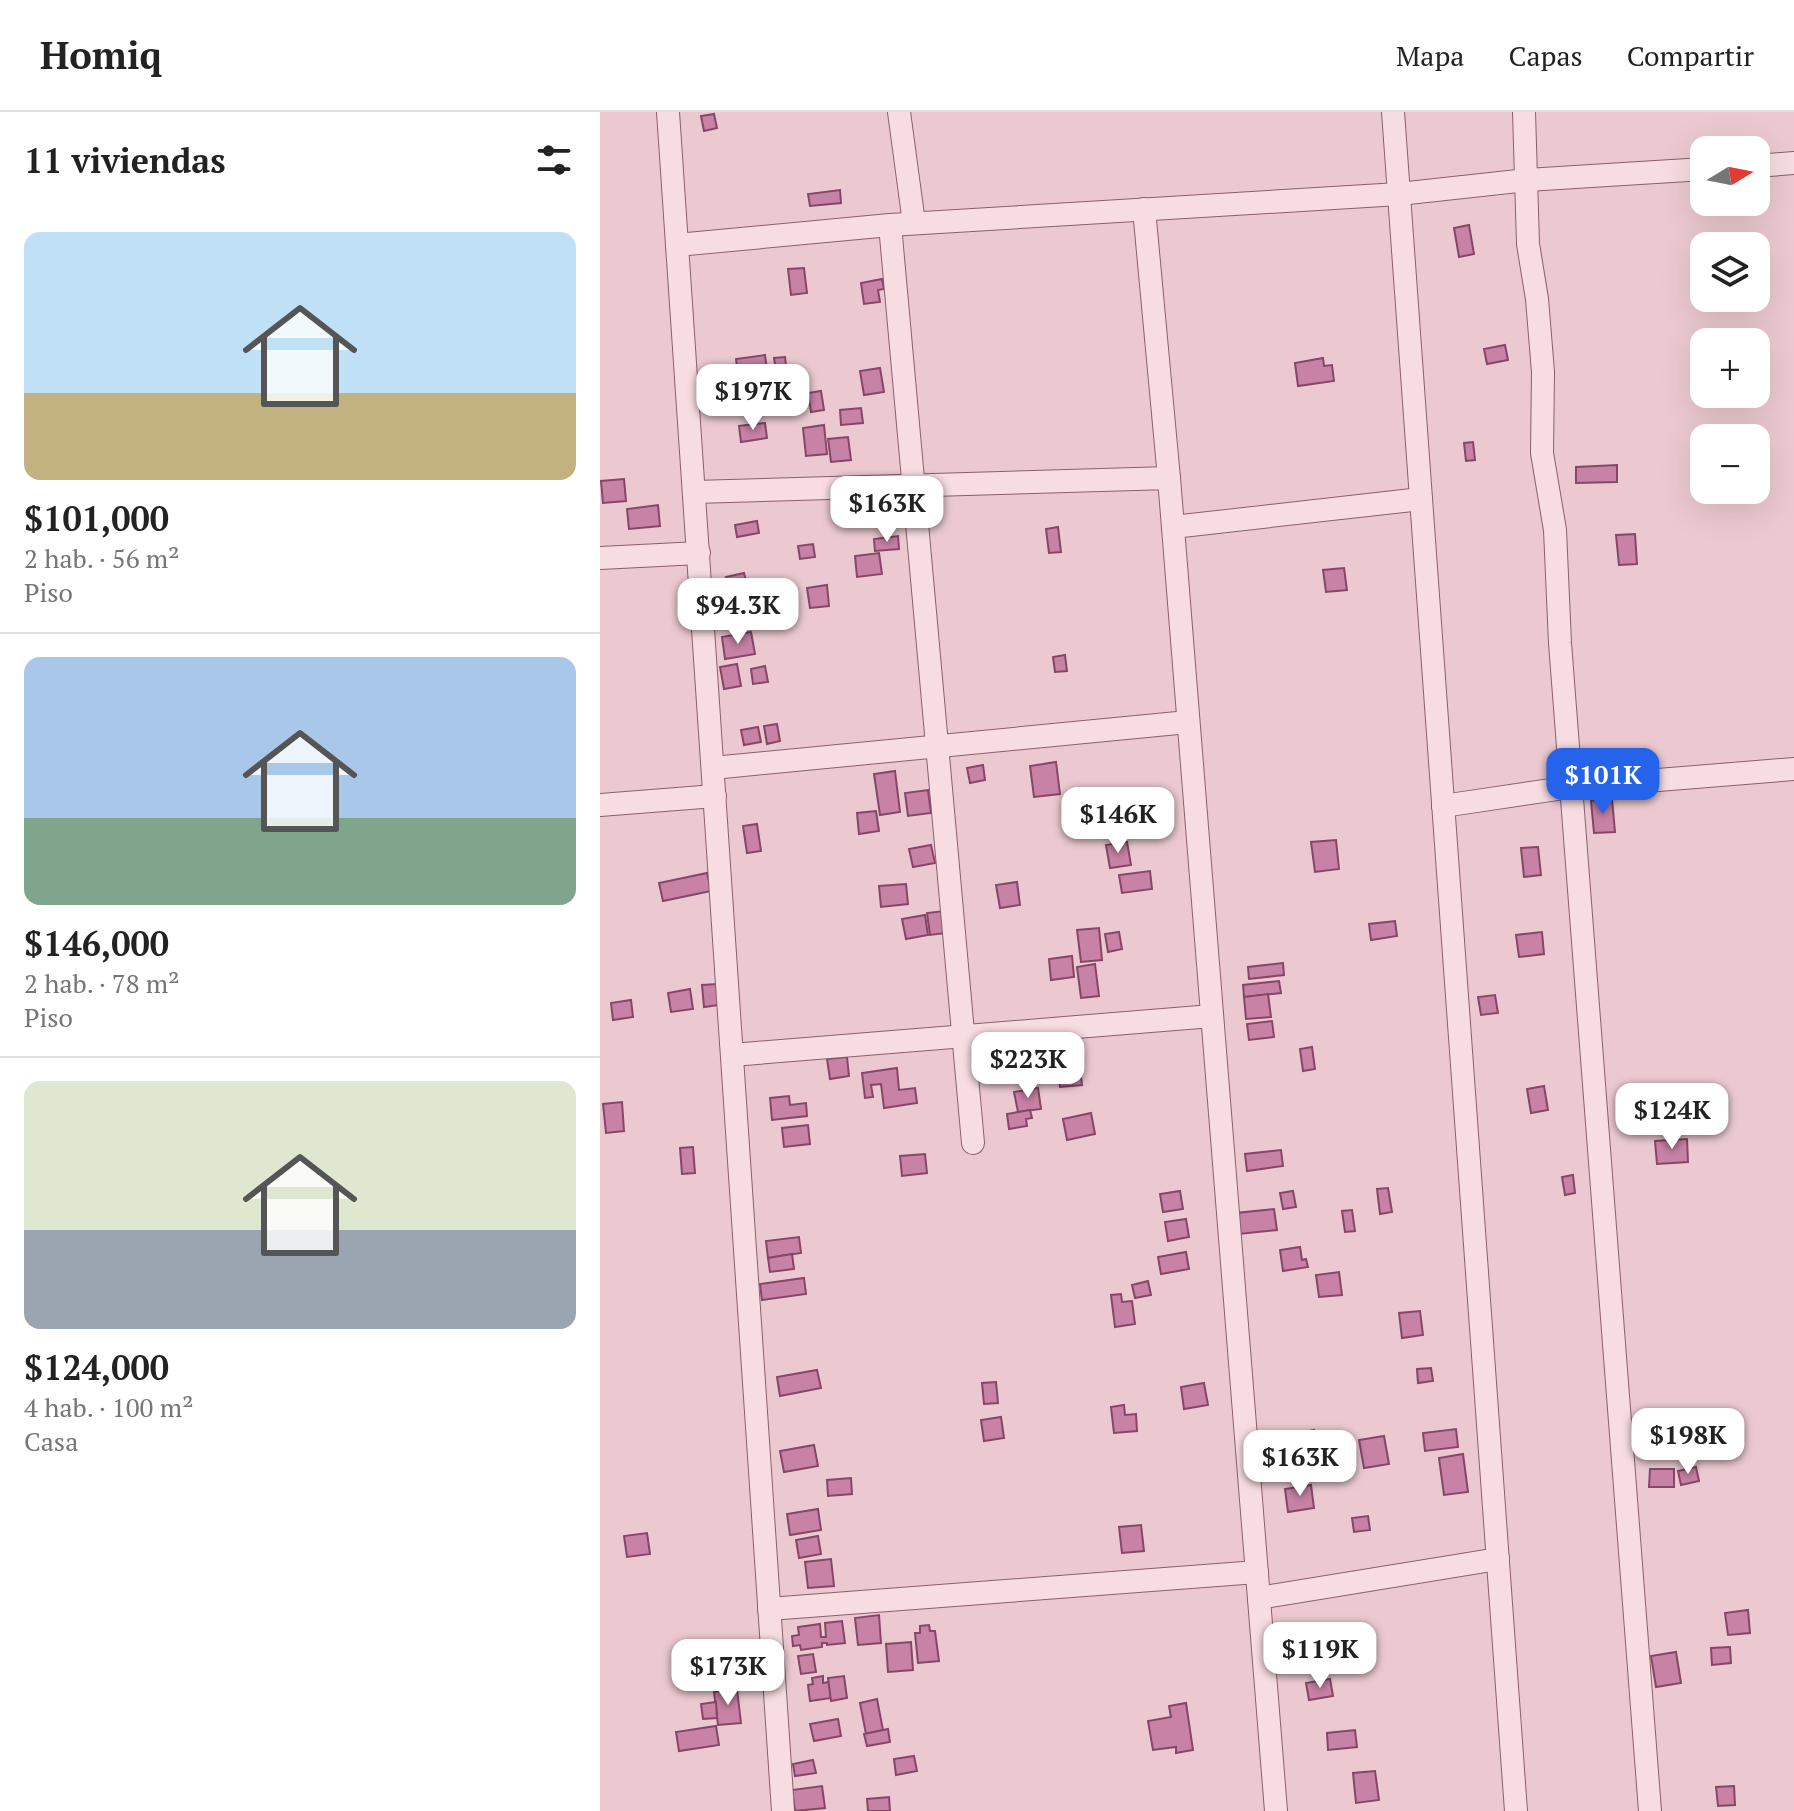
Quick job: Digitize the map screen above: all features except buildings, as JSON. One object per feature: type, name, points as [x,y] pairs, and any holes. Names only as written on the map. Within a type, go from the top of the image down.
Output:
[{"type":"street","points":[[668,112],[783,1811]]},
{"type":"street","points":[[899,112],[914,223]]},
{"type":"street","points":[[1393,112],[1516,1811]]},
{"type":"street","points":[[1524,112],[1528,244],[1537,299],[1543,372],[1542,453],[1555,530],[1560,643],[1650,1811]]},
{"type":"street","points":[[1770,165],[1794,163]]},
{"type":"street","points":[[677,245],[914,223],[1399,194],[1527,180],[1690,170]]},
{"type":"street","points":[[1144,209],[1169,478],[1276,1811]]},
{"type":"street","points":[[890,225],[973,1143]]},
{"type":"street","points":[[695,492],[1169,478]]},
{"type":"street","points":[[1173,527],[1421,499]]},
{"type":"street","points":[[600,558],[699,553]]},
{"type":"street","points":[[713,768],[1188,722]]},
{"type":"street","points":[[1443,806],[1571,787],[1794,769]]},
{"type":"street","points":[[600,805],[715,796]]},
{"type":"street","points":[[732,1055],[1212,1016]]},
{"type":"street","points":[[1259,1598],[1498,1559]]},
{"type":"street","points":[[769,1609],[1257,1572]]}]
